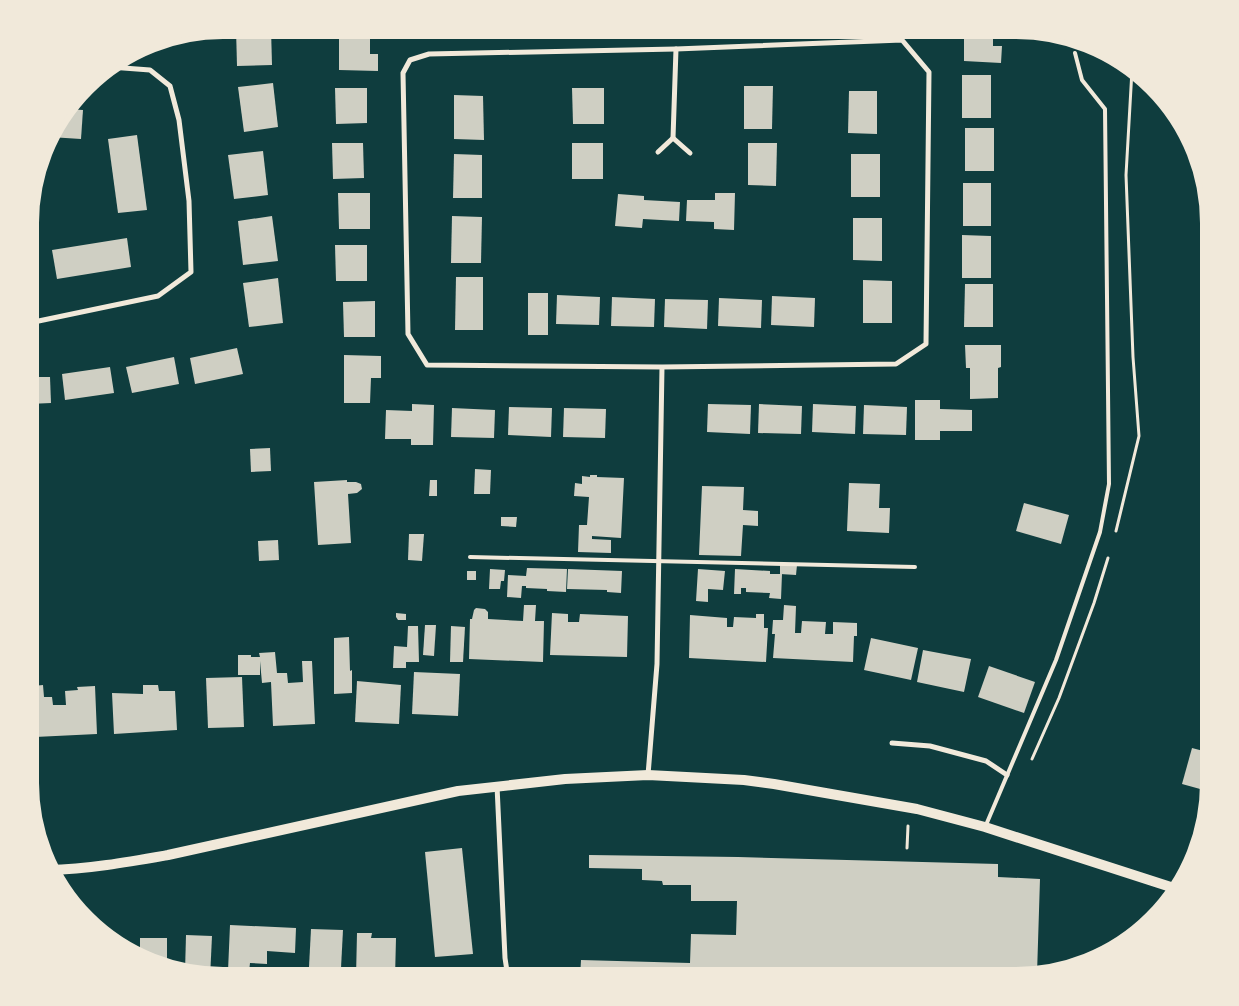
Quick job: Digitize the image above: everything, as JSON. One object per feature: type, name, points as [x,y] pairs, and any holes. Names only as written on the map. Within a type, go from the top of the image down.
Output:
[{"type":"main road","points":[[58,870],[73,870],[125,863],[262,835],[458,791],[565,779],[648,775],[774,784],[917,808],[985,827],[1171,887]]},
{"type":"street","points":[[902,40],[929,72],[926,344],[896,364],[662,367],[426,365],[408,334],[403,74],[410,60],[429,54],[676,49],[902,40]]},
{"type":"street","points":[[658,152],[673,138],[676,49]]},
{"type":"street","points":[[36,322],[158,296],[191,272],[189,201],[179,120],[170,86],[150,70],[119,68]]},
{"type":"street","points":[[673,138],[690,153]]},
{"type":"street","points":[[648,775],[657,664],[662,367]]},
{"type":"street","points":[[892,743],[930,746],[986,761],[1007,776]]},
{"type":"street","points":[[497,786],[507,970]]},
{"type":"lane","points":[[985,827],[1056,660],[1100,532],[1110,484],[1105,109],[1082,80],[1075,53]]},
{"type":"lane","points":[[470,557],[915,567]]},
{"type":"path","points":[[907,848],[908,826]]},
{"type":"building","points":[[236,36],[271,36],[272,65],[237,66]]},
{"type":"building","points":[[339,36],[370,36],[370,54],[378,54],[378,71],[339,70]]},
{"type":"building","points":[[964,36],[993,36],[993,46],[1002,46],[1001,63],[964,61]]},
{"type":"building","points":[[962,75],[991,75],[991,118],[962,118]]},
{"type":"building","points":[[273,83],[278,127],[244,132],[238,87]]},
{"type":"building","points":[[744,86],[773,86],[772,129],[744,129]]},
{"type":"building","points":[[335,88],[367,88],[367,123],[336,124]]},
{"type":"building","points":[[572,88],[604,88],[604,124],[573,124]]},
{"type":"building","points":[[849,91],[877,91],[877,134],[848,133]]},
{"type":"building","points":[[454,95],[483,96],[484,140],[454,139]]},
{"type":"building","points":[[75,109],[83,110],[81,139],[57,137]]},
{"type":"building","points":[[965,128],[994,128],[994,171],[965,171]]},
{"type":"building","points":[[137,135],[147,210],[118,213],[108,139]]},
{"type":"building","points":[[332,143],[363,143],[364,178],[333,179]]},
{"type":"building","points":[[572,143],[603,143],[603,179],[572,179]]},
{"type":"building","points":[[748,143],[777,143],[776,186],[748,185]]},
{"type":"building","points":[[263,151],[268,195],[234,199],[228,155]]},
{"type":"building","points":[[454,154],[482,155],[482,198],[453,198]]},
{"type":"building","points":[[851,154],[880,154],[880,197],[851,197]]},
{"type":"building","points":[[963,183],[991,183],[991,226],[963,226]]},
{"type":"building","points":[[338,193],[370,193],[370,229],[339,229]]},
{"type":"building","points":[[715,193],[735,193],[734,230],[714,229],[714,222],[686,221],[687,200],[715,200]]},
{"type":"building","points":[[618,194],[644,196],[644,200],[680,202],[679,221],[643,219],[642,228],[615,226]]},
{"type":"building","points":[[272,216],[278,261],[243,265],[238,221]]},
{"type":"building","points":[[452,216],[482,217],[481,263],[451,263]]},
{"type":"building","points":[[853,218],[882,218],[882,261],[853,260]]},
{"type":"building","points":[[962,235],[991,236],[991,278],[962,278]]},
{"type":"building","points":[[127,238],[131,267],[57,279],[52,250]]},
{"type":"building","points":[[335,245],[367,245],[367,281],[336,281]]},
{"type":"building","points":[[456,277],[483,277],[483,330],[455,330]]},
{"type":"building","points":[[278,278],[283,323],[249,327],[243,283]]},
{"type":"building","points":[[863,280],[892,281],[892,323],[863,323]]},
{"type":"building","points":[[965,284],[993,284],[993,327],[964,327]]},
{"type":"building","points":[[528,293],[548,293],[548,335],[528,335]]},
{"type":"building","points":[[557,295],[600,297],[599,325],[556,324]]},
{"type":"building","points":[[772,296],[815,298],[814,327],[771,325]]},
{"type":"building","points":[[612,297],[655,299],[654,327],[611,326]]},
{"type":"building","points":[[719,298],[762,300],[761,328],[718,326]]},
{"type":"building","points":[[665,299],[708,300],[707,329],[664,327]]},
{"type":"building","points":[[375,301],[375,337],[344,337],[343,302]]},
{"type":"building","points":[[965,345],[1001,345],[1001,367],[998,368],[998,398],[970,399],[970,368],[966,368]]},
{"type":"building","points":[[237,348],[243,374],[195,384],[190,358]]},
{"type":"building","points":[[344,355],[381,356],[381,378],[371,378],[370,403],[344,403]]},
{"type":"building","points":[[174,357],[179,384],[132,393],[126,367]]},
{"type":"building","points":[[110,367],[114,393],[65,400],[62,374]]},
{"type":"building","points":[[36,377],[50,377],[51,403],[36,404]]},
{"type":"building","points":[[915,400],[940,400],[940,409],[972,410],[972,431],[940,431],[940,440],[915,440]]},
{"type":"building","points":[[412,404],[434,405],[433,445],[411,445],[411,439],[385,439],[386,410],[412,411]]},
{"type":"building","points":[[708,404],[751,405],[750,434],[707,432]]},
{"type":"building","points":[[759,404],[802,406],[801,434],[758,433]]},
{"type":"building","points":[[813,404],[856,406],[855,434],[812,432]]},
{"type":"building","points":[[864,405],[907,407],[906,435],[863,434]]},
{"type":"building","points":[[509,407],[552,408],[551,437],[508,435]]},
{"type":"building","points":[[452,408],[495,410],[494,438],[451,437]]},
{"type":"building","points":[[564,408],[606,409],[605,438],[563,437]]},
{"type":"building","points":[[270,448],[271,471],[251,472],[250,449]]},
{"type":"building","points":[[475,469],[491,470],[490,494],[474,494]]},
{"type":"building","points":[[590,475],[624,478],[621,538],[592,536],[592,539],[611,540],[611,553],[578,552],[579,525],[587,525],[589,497],[574,496],[575,483],[582,484],[582,476],[590,477]]},
{"type":"building","points":[[347,480],[347,482],[361,484],[362,489],[357,493],[348,494],[351,543],[318,545],[314,482]]},
{"type":"building","points":[[430,480],[437,480],[437,496],[429,496]]},
{"type":"building","points":[[849,483],[880,484],[879,508],[890,508],[889,533],[847,531]]},
{"type":"building","points":[[702,486],[744,487],[743,510],[758,511],[758,526],[743,525],[741,556],[699,555]]},
{"type":"building","points":[[1024,503],[1069,515],[1061,544],[1016,531]]},
{"type":"building","points":[[501,517],[517,517],[516,527],[501,526]]},
{"type":"building","points":[[409,534],[424,534],[422,561],[408,560]]},
{"type":"building","points":[[278,540],[279,560],[259,561],[258,541]]},
{"type":"building","points":[[780,565],[797,565],[796,575],[780,574]]},
{"type":"building","points":[[527,568],[567,569],[566,592],[547,591],[547,589],[526,588],[526,586],[522,586],[521,598],[507,597],[508,575],[526,576]]},
{"type":"building","points":[[490,569],[505,570],[504,581],[501,581],[500,589],[489,589]]},
{"type":"building","points":[[568,569],[622,571],[621,593],[607,592],[607,590],[567,589]]},
{"type":"building","points":[[698,569],[725,571],[723,590],[708,589],[708,602],[696,601]]},
{"type":"building","points":[[735,569],[770,571],[770,574],[782,574],[781,599],[769,598],[770,593],[746,592],[746,588],[741,588],[741,594],[734,594]]},
{"type":"building","points":[[467,571],[476,571],[476,580],[467,580]]},
{"type":"building","points":[[524,605],[536,605],[535,621],[544,621],[543,662],[469,659],[470,619],[472,619],[476,608],[485,609],[488,612],[488,619],[523,621]]},
{"type":"building","points":[[784,605],[796,606],[795,633],[801,633],[802,621],[826,622],[825,634],[833,634],[833,622],[857,623],[857,636],[854,636],[853,662],[773,658],[775,634],[772,634],[773,620],[783,620]]},
{"type":"building","points":[[396,613],[406,614],[406,620],[398,620]]},
{"type":"building","points":[[552,613],[568,614],[568,622],[579,622],[580,614],[628,616],[627,657],[550,655]]},
{"type":"building","points":[[756,614],[764,614],[764,628],[768,628],[766,662],[689,658],[690,615],[727,618],[727,627],[733,627],[734,617],[756,618]]},
{"type":"building","points":[[425,625],[436,625],[434,656],[423,655]]},
{"type":"building","points":[[408,626],[418,626],[419,662],[406,662],[406,668],[393,668],[394,646],[407,647]]},
{"type":"building","points":[[451,626],[465,627],[463,662],[450,662]]},
{"type":"building","points":[[349,637],[352,693],[334,694],[334,638]]},
{"type":"building","points":[[871,638],[918,648],[911,680],[864,670]]},
{"type":"building","points":[[923,650],[971,659],[964,692],[917,682]]},
{"type":"building","points":[[275,652],[277,673],[287,673],[288,683],[303,682],[302,661],[312,661],[315,724],[273,726],[271,682],[262,683],[260,661],[260,675],[238,675],[238,655],[260,657],[259,653]]},
{"type":"building","points":[[989,666],[1035,682],[1024,713],[978,697]]},
{"type":"building","points":[[414,672],[460,674],[458,716],[412,714]]},
{"type":"building","points":[[242,677],[244,727],[208,728],[206,678]]},
{"type":"building","points":[[357,681],[401,685],[399,724],[355,722]]},
{"type":"building","points":[[43,685],[44,697],[52,697],[53,705],[66,705],[65,691],[78,690],[77,687],[95,686],[97,734],[36,737],[36,686]]},
{"type":"building","points":[[143,685],[158,685],[159,691],[175,691],[177,730],[114,734],[112,693],[143,694]]},
{"type":"building","points":[[1192,748],[1203,751],[1202,790],[1182,784]]},
{"type":"building","points":[[462,848],[473,954],[435,957],[425,852]]},
{"type":"building","points":[[589,855],[998,864],[998,877],[1040,879],[1037,968],[1016,970],[580,970],[581,960],[690,963],[691,934],[736,935],[737,901],[691,901],[691,885],[663,885],[662,881],[642,880],[642,869],[589,868]]},
{"type":"building","points":[[230,925],[296,928],[295,953],[267,951],[267,964],[250,963],[249,970],[228,970]]},
{"type":"building","points":[[311,929],[343,930],[341,968],[309,967]]},
{"type":"building","points":[[357,933],[372,933],[371,938],[396,938],[395,970],[356,970]]},
{"type":"building","points":[[186,935],[212,936],[210,969],[185,966]]},
{"type":"building","points":[[140,938],[167,938],[167,961],[140,950]]}]
